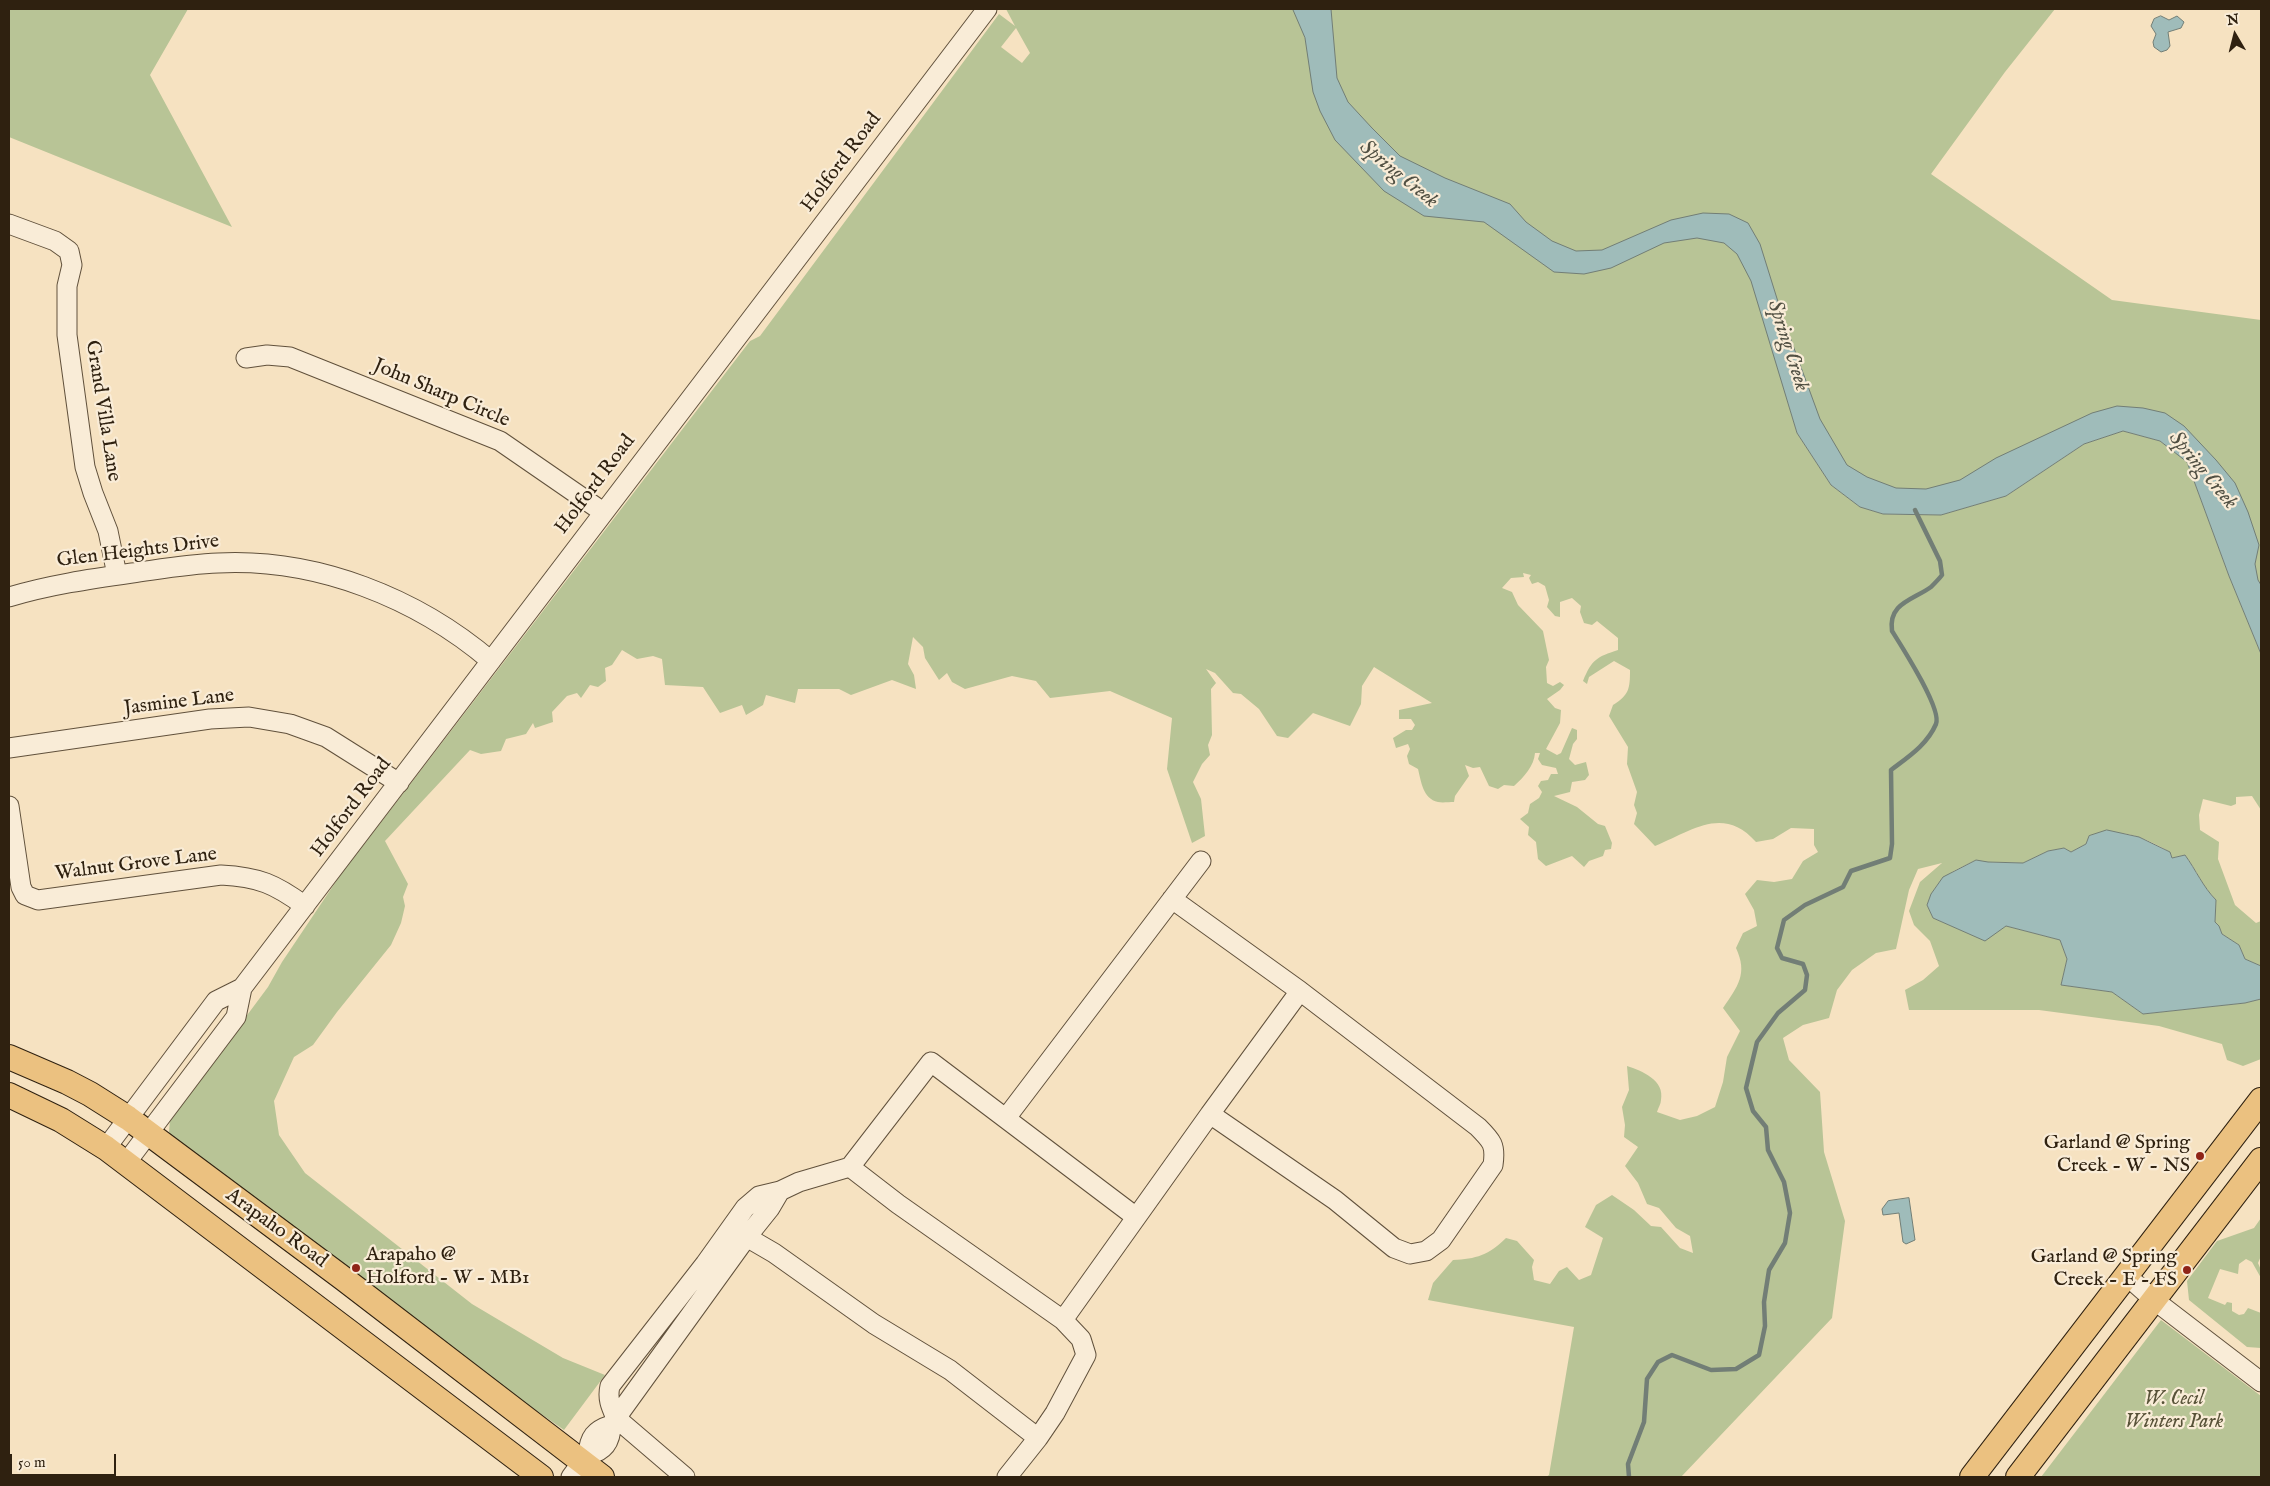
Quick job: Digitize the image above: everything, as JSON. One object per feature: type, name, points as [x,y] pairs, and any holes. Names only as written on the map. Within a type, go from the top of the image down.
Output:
[{"type":"main road","name":"Arapaho Road","points":[[9,1057],[67,1082],[128,1118],[344,1279],[576,1470],[602,1477]]},
{"type":"main road","name":"Arapaho Road","points":[[9,1095],[61,1120],[106,1148],[542,1477]]},
{"type":"main road","points":[[1972,1477],[2261,1100]]},
{"type":"main road","points":[[2018,1477],[2261,1160]]},
{"type":"street","name":"Holford Road","points":[[106,1148],[216,1001],[242,988],[306,906],[987,9]]},
{"type":"street","name":"Grand Villa Lane","points":[[9,224],[55,241],[69,251],[72,265],[67,286],[67,335],[85,467],[93,494],[108,531],[117,576]]},
{"type":"street","name":"John Sharp Circle","points":[[246,358],[267,354],[290,357],[500,441],[604,512]]},
{"type":"street","name":"Glen Heights Drive","points":[[9,597],[36,589],[117,576],[220,563],[281,566],[321,574],[361,586],[402,602],[443,625],[491,661]]},
{"type":"street","name":"Jasmine Lane","points":[[9,748],[210,719],[249,717],[290,724],[326,737],[399,783]]},
{"type":"street","name":"Walnut Grove Lane","points":[[9,806],[21,888],[25,896],[38,900],[221,875],[241,876],[265,881],[306,906]]},
{"type":"street","points":[[1006,1118],[1201,861]]},
{"type":"street","points":[[1172,898],[1300,991],[1478,1127],[1492,1140],[1493,1165],[1441,1240],[1426,1251],[1410,1254],[1394,1248],[1335,1200],[1210,1114]]},
{"type":"street","name":"Holford Road","points":[[126,1163],[236,1017],[242,988]]},
{"type":"street","points":[[1063,1320],[1300,991]]},
{"type":"street","points":[[685,1477],[614,1421],[739,1233],[770,1208],[780,1191],[798,1182],[850,1167],[932,1062],[1136,1217]]},
{"type":"street","points":[[850,1167],[898,1204],[1063,1320],[1081,1339],[1086,1355],[1055,1413],[1038,1438],[1006,1477]]},
{"type":"street","points":[[739,1233],[774,1254],[874,1324],[950,1370],[1038,1438]]},
{"type":"street","points":[[2127,1276],[2154,1300],[2261,1382]]},
{"type":"green space","points":[[9,9],[188,9],[150,75],[232,227],[9,137]]},
{"type":"green space","points":[[1006,9],[2055,9],[2005,72],[1931,174],[2112,300],[2261,320],[2261,605],[2254,594],[2247,574],[2244,534],[2238,511],[2205,466],[2178,438],[2155,420],[2144,417],[2112,415],[2095,418],[2069,432],[2032,465],[2008,480],[1959,498],[1923,506],[1891,502],[1876,495],[1861,484],[1846,469],[1822,435],[1799,387],[1788,402],[1797,433],[1831,485],[1860,507],[1883,514],[1941,515],[2006,496],[2084,444],[2123,431],[2160,441],[2187,462],[2229,576],[2261,654],[2261,810],[2252,796],[2236,797],[2236,804],[2231,806],[2203,799],[2199,815],[2200,830],[2219,842],[2218,859],[2235,905],[2256,923],[2261,921],[2261,966],[2245,959],[2239,945],[2222,934],[2215,922],[2216,900],[2207,890],[2185,855],[2172,858],[2170,852],[2151,842],[2111,831],[2089,836],[2086,844],[2071,852],[2064,848],[2048,851],[2023,863],[1983,862],[1976,860],[1952,872],[1940,881],[1927,905],[1933,918],[1984,940],[2006,926],[2060,940],[2067,959],[2061,985],[2112,992],[2143,1014],[2245,1003],[2261,999],[2261,1059],[2243,1066],[2227,1060],[2222,1044],[2159,1026],[2039,1010],[1909,1010],[1905,990],[1923,980],[1939,966],[1930,941],[1914,925],[1909,911],[1920,882],[1942,863],[1918,869],[1909,890],[1896,949],[1876,953],[1852,970],[1837,990],[1829,1018],[1803,1025],[1783,1038],[1789,1060],[1820,1092],[1824,1152],[1845,1221],[1832,1318],[1681,1477],[1546,1477],[1549,1475],[1574,1327],[1428,1300],[1433,1283],[1453,1260],[1469,1259],[1482,1255],[1506,1238],[1517,1241],[1534,1260],[1532,1267],[1534,1280],[1550,1284],[1559,1271],[1567,1267],[1579,1280],[1591,1275],[1603,1238],[1585,1227],[1596,1205],[1612,1195],[1634,1210],[1651,1226],[1661,1227],[1680,1248],[1693,1253],[1690,1236],[1676,1228],[1659,1208],[1647,1204],[1638,1183],[1625,1166],[1638,1147],[1624,1137],[1625,1125],[1622,1107],[1629,1090],[1627,1066],[1651,1077],[1656,1082],[1661,1093],[1661,1102],[1657,1112],[1680,1120],[1697,1116],[1715,1107],[1723,1082],[1727,1057],[1740,1031],[1723,1008],[1740,979],[1740,957],[1736,948],[1743,933],[1757,926],[1754,910],[1745,894],[1757,880],[1774,882],[1792,879],[1803,861],[1818,852],[1814,845],[1814,829],[1791,828],[1773,839],[1756,842],[1744,831],[1731,825],[1719,823],[1695,828],[1655,846],[1634,824],[1637,813],[1634,805],[1637,792],[1627,764],[1628,747],[1609,716],[1613,705],[1628,691],[1630,670],[1614,661],[1589,677],[1587,684],[1583,681],[1592,663],[1600,657],[1618,650],[1618,638],[1597,621],[1592,625],[1584,623],[1580,612],[1581,606],[1572,598],[1560,602],[1560,617],[1555,616],[1547,607],[1549,600],[1545,586],[1538,582],[1532,584],[1529,578],[1531,575],[1523,573],[1524,577],[1511,578],[1502,588],[1512,592],[1518,605],[1543,631],[1549,660],[1546,667],[1547,683],[1553,686],[1560,682],[1564,685],[1547,699],[1555,708],[1561,710],[1560,723],[1546,749],[1557,755],[1561,753],[1572,728],[1577,730],[1577,739],[1573,744],[1569,759],[1575,765],[1586,762],[1589,775],[1585,780],[1572,782],[1570,792],[1554,796],[1577,807],[1598,824],[1605,826],[1612,843],[1611,849],[1605,850],[1603,856],[1589,861],[1584,867],[1572,856],[1546,866],[1538,859],[1536,842],[1528,835],[1529,827],[1520,819],[1528,813],[1530,804],[1539,798],[1542,792],[1538,786],[1541,781],[1548,780],[1551,774],[1558,774],[1556,768],[1542,765],[1538,759],[1540,753],[1535,753],[1528,771],[1514,786],[1504,785],[1498,789],[1489,786],[1480,767],[1473,768],[1465,765],[1469,776],[1455,796],[1454,802],[1438,802],[1429,797],[1422,784],[1418,769],[1409,764],[1407,756],[1410,749],[1408,744],[1396,748],[1393,738],[1406,730],[1412,730],[1415,725],[1411,719],[1399,719],[1399,710],[1432,703],[1374,667],[1362,686],[1361,704],[1350,726],[1313,713],[1288,738],[1277,736],[1259,709],[1241,694],[1233,693],[1215,673],[1206,669],[1216,683],[1211,689],[1212,735],[1208,745],[1210,755],[1202,764],[1193,782],[1201,799],[1205,836],[1192,843],[1167,769],[1172,718],[1110,691],[1050,698],[1036,681],[1012,676],[965,689],[952,682],[947,673],[939,680],[925,658],[923,647],[913,637],[908,664],[914,675],[916,689],[892,680],[851,695],[839,689],[798,689],[795,703],[766,695],[763,705],[746,715],[742,705],[720,713],[703,687],[665,685],[662,659],[653,656],[637,659],[622,650],[612,665],[605,668],[606,681],[598,687],[590,685],[581,698],[577,693],[567,696],[552,712],[553,722],[535,728],[533,723],[526,734],[506,739],[501,751],[481,754],[470,750],[385,841],[408,884],[403,897],[405,906],[401,923],[391,945],[313,1045],[294,1057],[274,1101],[279,1135],[305,1173],[472,1304],[563,1358],[605,1375],[564,1430],[464,1360],[456,1351],[449,1350],[173,1139],[169,1132],[170,1119],[268,987],[282,962],[339,877],[750,341],[760,336],[999,14],[1015,26]],"holes":[[[1016,28],[1030,53],[1022,63],[1001,47]]]},
{"type":"green space","points":[[2261,1218],[2261,1256],[2258,1263],[2261,1270],[2261,1278],[2252,1262],[2246,1259],[2239,1264],[2238,1274],[2220,1269],[2208,1298],[2225,1305],[2227,1302],[2232,1303],[2232,1311],[2239,1315],[2244,1314],[2248,1308],[2261,1313],[2261,1348],[2247,1347],[2189,1300],[2187,1281],[2217,1241],[2254,1228]]},
{"type":"green space","name":"W. Cecil Winters Park","points":[[2161,1320],[2261,1396],[2261,1477],[2041,1477]]},
{"type":"water","name":"Spring Creek","points":[[1293,9],[1331,9],[1337,78],[1348,102],[1400,156],[1445,178],[1510,204],[1526,222],[1552,241],[1576,251],[1602,250],[1671,220],[1703,213],[1729,214],[1748,223],[1760,244],[1784,321],[1820,419],[1847,465],[1867,477],[1896,488],[1926,489],[1960,480],[1996,458],[2092,413],[2117,406],[2143,408],[2165,413],[2184,426],[2216,460],[2235,483],[2248,512],[2259,545],[2255,564],[2258,580],[2261,585],[2261,654],[2229,576],[2187,462],[2160,441],[2123,431],[2084,444],[2006,496],[1941,515],[1883,514],[1860,507],[1831,485],[1797,433],[1751,281],[1737,254],[1724,243],[1697,238],[1664,243],[1611,268],[1584,274],[1554,272],[1484,222],[1424,216],[1384,191],[1335,140],[1320,111],[1313,92],[1305,38]]},
{"type":"water","points":[[2161,16],[2169,20],[2177,16],[2184,22],[2181,28],[2168,32],[2170,46],[2167,50],[2161,52],[2154,47],[2153,42],[2156,34],[2151,26],[2154,19]]},
{"type":"water","points":[[2107,830],[2139,837],[2170,852],[2172,858],[2185,855],[2207,890],[2216,900],[2215,922],[2222,934],[2239,945],[2245,959],[2261,966],[2261,999],[2245,1003],[2143,1014],[2112,992],[2061,985],[2067,959],[2060,940],[2006,926],[1985,941],[1933,918],[1927,905],[1931,894],[1943,877],[1976,860],[2023,863],[2048,851],[2064,848],[2071,852],[2086,844],[2089,836]]},
{"type":"water","points":[[1909,1198],[1915,1240],[1906,1244],[1903,1242],[1899,1213],[1883,1215],[1882,1209],[1888,1201]]},
{"type":"waterway","points":[[1629,1477],[1628,1464],[1644,1422],[1647,1379],[1658,1362],[1672,1355],[1711,1370],[1736,1369],[1759,1355],[1765,1326],[1764,1302],[1769,1270],[1785,1243],[1790,1213],[1784,1182],[1768,1150],[1766,1127],[1753,1111],[1746,1088],[1757,1042],[1778,1013],[1805,990],[1807,975],[1803,964],[1782,958],[1777,948],[1784,920],[1805,905],[1843,887],[1851,871],[1890,858],[1892,844],[1891,770],[1928,738],[1936,724],[1933,705],[1927,692],[1892,631],[1894,614],[1898,608],[1903,603],[1931,587],[1942,575],[1940,561],[1915,510]]},
{"type":"place","name":"Garland @ Spring Creek - W - NS","points":[[2200,1156]]},
{"type":"place","name":"Arapaho @ Holford - W - MB1","points":[[356,1268]]},
{"type":"place","name":"Garland @ Spring Creek - E - FS","points":[[2187,1270]]}]
